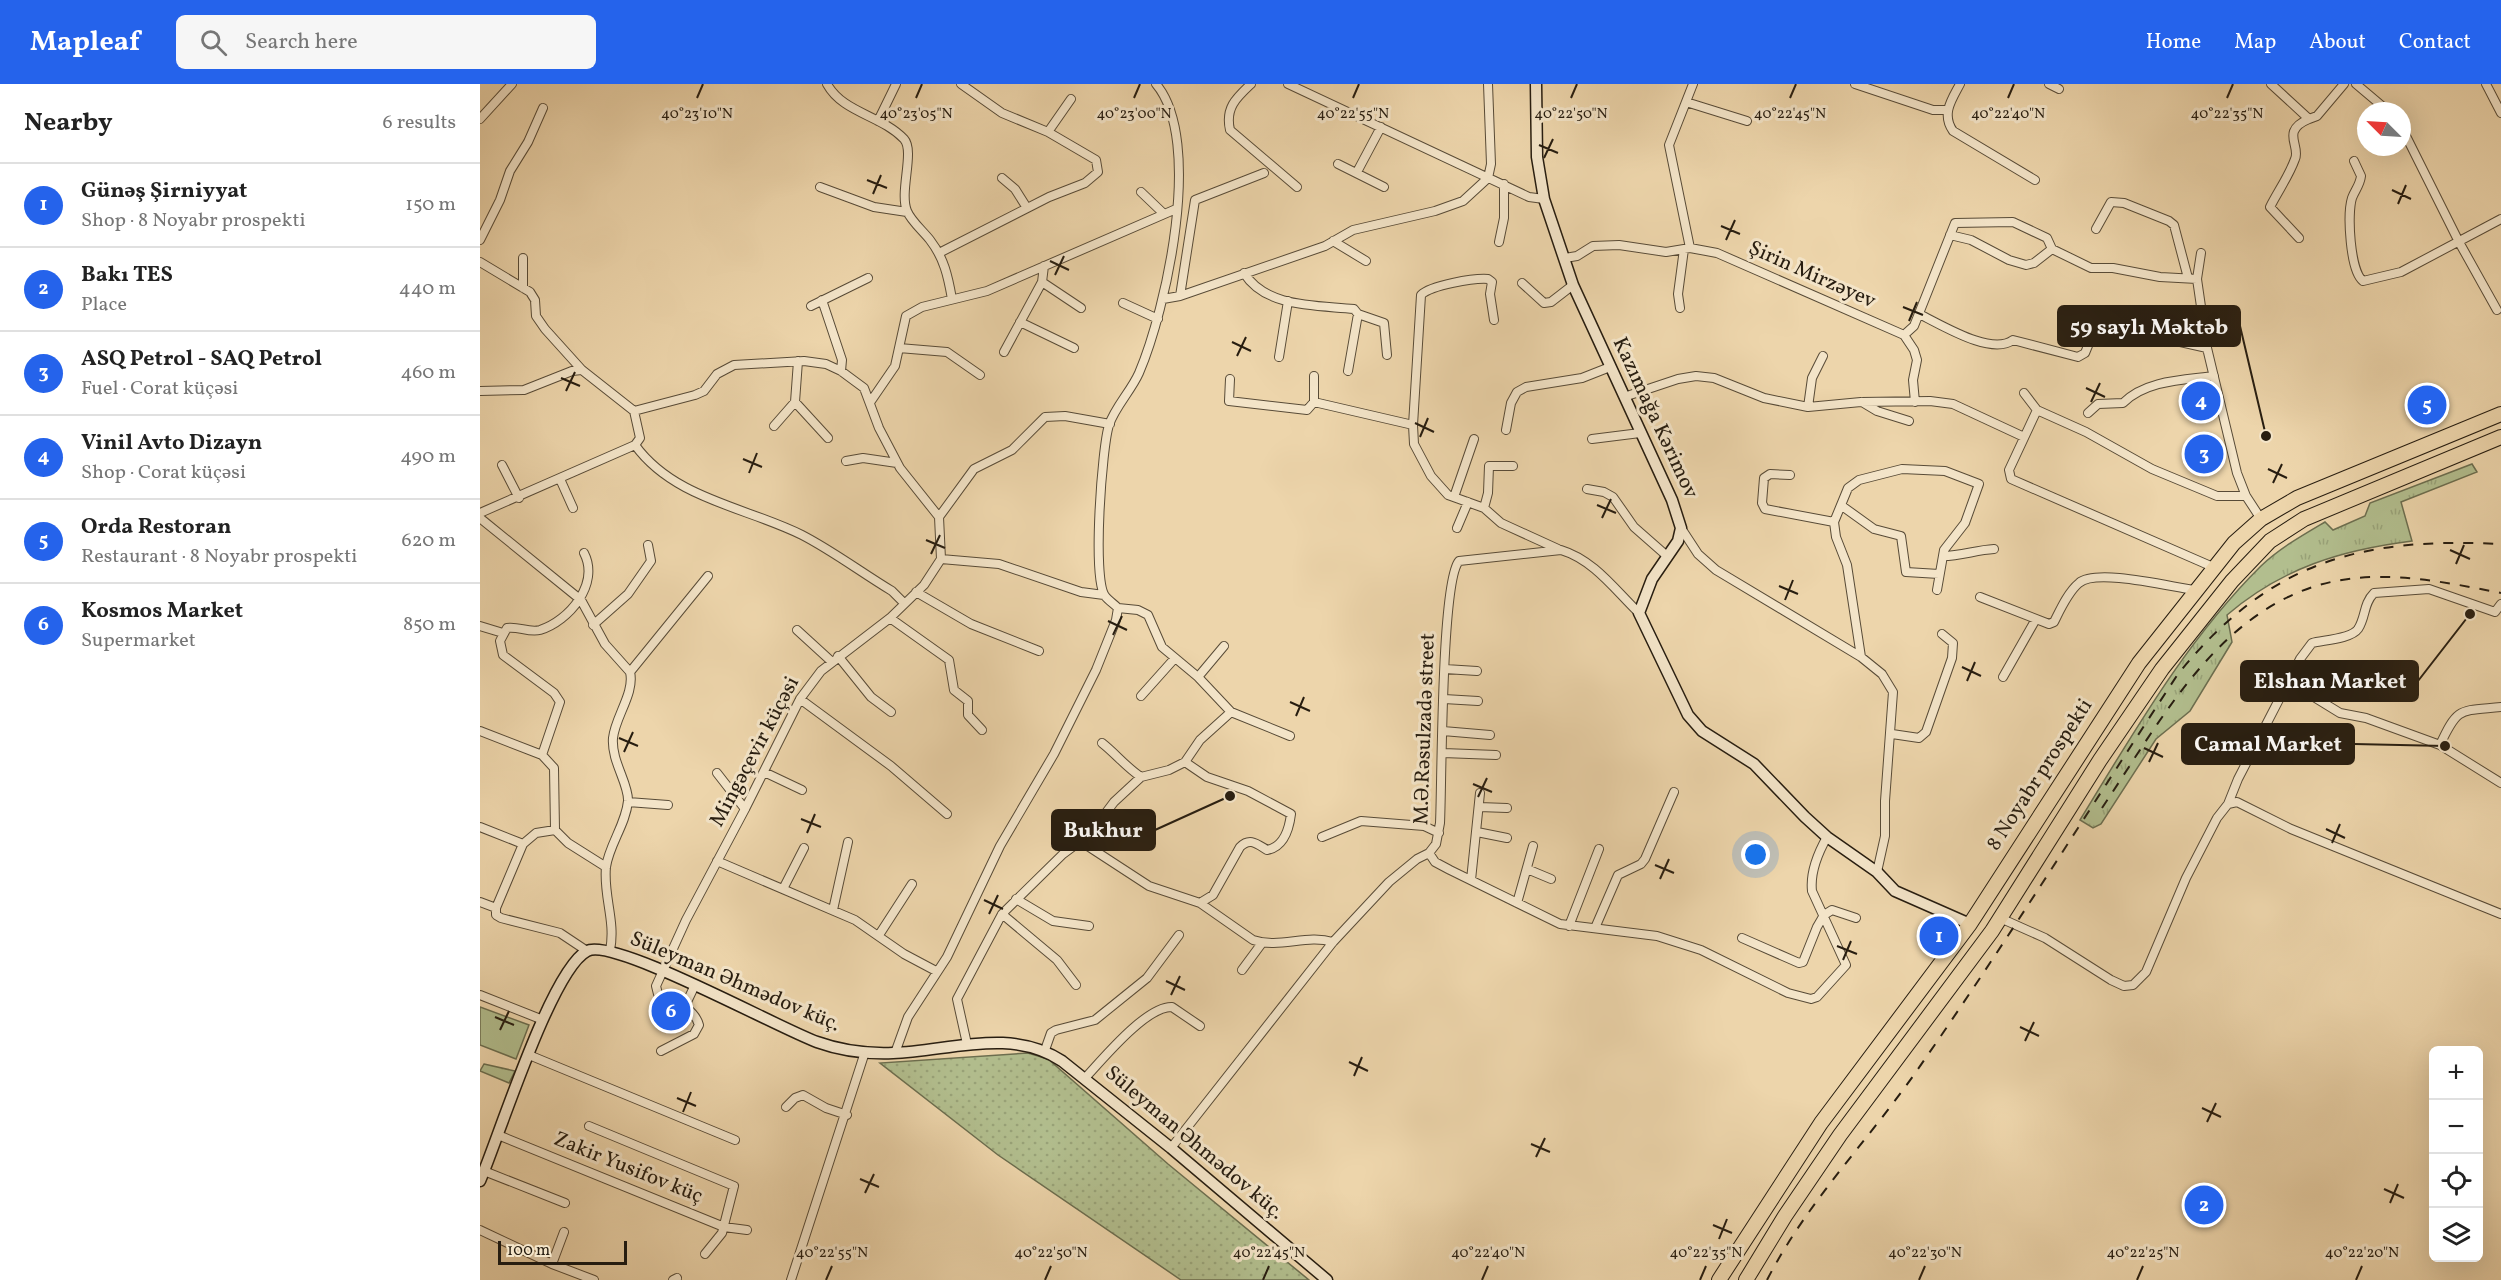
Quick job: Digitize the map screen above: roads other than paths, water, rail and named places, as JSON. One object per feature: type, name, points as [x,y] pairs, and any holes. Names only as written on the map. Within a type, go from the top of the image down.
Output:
[{"type":"highway","name":"8 Noyabr prospekti","points":[[1719,1280],[1821,1123],[1970,924],[2101,718],[2139,663],[2194,590],[2234,543],[2261,519],[2296,498],[2501,414]]},
{"type":"highway","name":"8 Noyabr prospekti","points":[[1746,1280],[1785,1216],[1840,1136],[1947,994],[2000,918],[2100,760],[2162,669],[2250,561],[2270,541],[2304,519],[2501,437]]},
{"type":"street","points":[[480,119],[512,84]]},
{"type":"street","points":[[827,84],[839,101],[878,121],[905,140],[908,147],[903,191],[907,212],[944,262],[952,299]]},
{"type":"street","points":[[878,121],[896,84]]},
{"type":"street","points":[[939,253],[1027,208],[1085,183],[1098,172],[1096,160],[1048,132],[1002,113],[961,84]]},
{"type":"street","points":[[1104,595],[1097,527],[1110,424],[1138,374],[1158,319],[1176,209],[1179,162],[1173,114],[1156,84]]},
{"type":"street","points":[[1251,84],[1234,99],[1228,114],[1230,130],[1298,187]]},
{"type":"street","points":[[1288,84],[1529,197],[1544,199]]},
{"type":"street","points":[[1162,299],[1180,296],[1333,242],[1353,230],[1435,211],[1463,201],[1488,178],[1491,164],[1488,84]]},
{"type":"street","name":"Kazımağa Kərimov","points":[[1536,84],[1538,157],[1544,199],[1573,285],[1671,500],[1681,528],[1678,541],[1647,588],[1639,613]]},
{"type":"street","points":[[1680,308],[1678,294],[1688,249],[1669,145],[1693,84]]},
{"type":"street","points":[[1855,84],[1933,110],[1947,110]]},
{"type":"street","points":[[1960,84],[1947,110],[1949,126],[1953,131],[2034,180]]},
{"type":"street","points":[[2049,84],[2059,89]]},
{"type":"street","points":[[2271,84],[2309,118]]},
{"type":"street","points":[[2300,238],[2270,207],[2297,156],[2293,135],[2297,127],[2309,118],[2317,116],[2344,84]]},
{"type":"street","points":[[2356,84],[2377,102]]},
{"type":"street","points":[[2486,84],[2501,113]]},
{"type":"street","points":[[1048,132],[1071,99]]},
{"type":"street","points":[[1686,102],[1747,121]]},
{"type":"street","points":[[480,240],[500,200],[510,171],[528,142],[543,108]]},
{"type":"street","points":[[1357,172],[1381,127]]},
{"type":"street","points":[[2411,146],[2458,242],[2497,310]]},
{"type":"street","points":[[2354,161],[2361,176],[2352,197],[2349,216],[2358,277],[2363,281],[2401,272],[2501,219]]},
{"type":"street","points":[[1338,164],[1384,187]]},
{"type":"street","points":[[1180,296],[1194,201],[1264,173]]},
{"type":"street","points":[[1002,178],[1015,189],[1027,208]]},
{"type":"street","points":[[1499,242],[1504,218],[1504,184]]},
{"type":"street","points":[[820,187],[874,207],[907,212]]},
{"type":"street","points":[[1141,192],[1163,213]]},
{"type":"street","points":[[2096,229],[2111,202],[2124,203],[2169,221],[2174,225],[2188,278]]},
{"type":"street","points":[[871,401],[895,366],[906,316],[922,307],[987,291],[1176,209]]},
{"type":"street","points":[[1915,402],[1913,380],[1917,360],[1904,334],[1914,326],[1955,224],[2013,222],[2047,238],[2052,249],[2091,268],[2113,268],[2160,277],[2197,279]]},
{"type":"street","points":[[1950,235],[1971,240],[2009,260],[2026,265],[2034,263],[2052,249]]},
{"type":"street","points":[[1333,242],[1366,261]]},
{"type":"street","name":"Şirin Mirzəyev","points":[[1565,258],[1577,256],[1593,246],[1619,245],[1666,252],[1688,249],[1717,253],[1904,334]]},
{"type":"street","points":[[2201,253],[2197,279],[2207,348],[2237,473],[2246,496],[2261,519]]},
{"type":"street","points":[[523,258],[523,288]]},
{"type":"street","points":[[480,262],[523,288],[535,300],[540,323],[582,370],[634,411],[640,438],[635,446],[480,516],[580,600],[605,644],[630,672],[631,679],[613,740],[617,768],[628,801],[606,867],[605,880],[612,927],[610,950]]},
{"type":"street","points":[[1004,352],[1042,282],[1044,266]]},
{"type":"street","points":[[1244,273],[1260,292],[1288,301],[1354,309],[1358,314],[1384,323],[1387,354]]},
{"type":"street","points":[[811,306],[868,278]]},
{"type":"street","points":[[1494,320],[1490,294],[1492,282],[1488,279],[1442,287],[1426,291],[1422,295],[1413,425],[1414,444],[1439,488],[1454,497],[1484,508],[1501,523],[1576,555],[1591,565],[1639,613],[1693,723],[1702,732],[1754,764],[1827,837],[1877,872],[1895,891],[1970,924]]},
{"type":"street","points":[[1042,282],[1081,308]]},
{"type":"street","points":[[1522,283],[1544,303],[1551,302],[1573,285]]},
{"type":"street","points":[[822,300],[842,360],[842,370]]},
{"type":"street","points":[[1279,357],[1288,301]]},
{"type":"street","points":[[1123,303],[1158,319]]},
{"type":"street","points":[[1348,371],[1358,314]]},
{"type":"street","points":[[1919,314],[1978,341],[1998,346],[2013,340],[2078,357],[2085,353],[2099,319],[2104,318],[2136,333],[2207,348]]},
{"type":"street","points":[[1020,322],[1074,348]]},
{"type":"street","points":[[899,348],[947,352],[980,375]]},
{"type":"street","points":[[1808,407],[1812,378],[1823,356]]},
{"type":"street","points":[[634,411],[704,391],[717,374],[734,365],[798,361],[826,364],[842,370],[864,388],[871,401],[879,428],[897,463],[939,517],[941,559],[999,564],[1081,592],[1104,595],[1118,608],[1138,610],[1148,615],[1162,647],[1198,677],[1231,712],[1290,736]]},
{"type":"street","points":[[774,426],[795,402],[798,361]]},
{"type":"street","points":[[1506,430],[1511,403],[1517,392],[1526,387],[1582,378],[1610,367]]},
{"type":"street","points":[[480,391],[524,390],[572,371],[582,370]]},
{"type":"street","points":[[1230,379],[1229,401],[1307,410],[1314,402],[1314,376]]},
{"type":"street","points":[[1624,397],[1678,379],[1696,376],[1714,378],[1764,398],[1808,407],[1861,402],[1953,404],[2024,437]]},
{"type":"street","points":[[2088,413],[2098,404],[2123,403],[2132,393],[2164,383],[2214,376]]},
{"type":"street","points":[[2024,393],[2037,410],[2162,474],[2217,496],[2246,496]]},
{"type":"street","points":[[795,402],[828,438]]},
{"type":"street","points":[[1314,402],[1413,425]]},
{"type":"street","points":[[1861,402],[1877,411],[1909,421]]},
{"type":"street","points":[[2037,410],[2009,470],[2012,478],[2213,567]]},
{"type":"street","points":[[939,517],[974,469],[1012,450],[1045,417],[1065,416],[1110,424]]},
{"type":"street","points":[[1592,439],[1640,433]]},
{"type":"street","points":[[1454,497],[1474,439]]},
{"type":"street","points":[[635,446],[659,473],[670,481],[801,535],[891,591],[904,603]]},
{"type":"street","points":[[846,461],[863,458],[897,463]]},
{"type":"street","points":[[502,465],[519,498]]},
{"type":"street","points":[[1484,508],[1488,493],[1488,466],[1513,466]]},
{"type":"street","points":[[1861,657],[1847,565],[1836,537],[1834,522],[1848,488],[1859,480],[1902,469],[1944,471],[1979,484],[1965,523],[1959,534],[1947,544],[1942,556],[1937,590]]},
{"type":"street","points":[[1790,475],[1770,474],[1764,478],[1762,503],[1765,509],[1834,522]]},
{"type":"street","points":[[560,479],[573,508]]},
{"type":"street","points":[[1587,489],[1604,492],[1613,497],[1634,527],[1667,556]]},
{"type":"street","points":[[1457,528],[1468,502]]},
{"type":"street","points":[[1842,506],[1874,529],[1901,536],[1906,572],[1939,574]]},
{"type":"street","points":[[1681,528],[1698,554],[1716,570],[1861,657],[1882,674],[1893,692],[1892,734],[1885,801],[1885,836],[1877,872]]},
{"type":"street","points":[[593,625],[628,594],[651,561],[648,545]]},
{"type":"street","points":[[1942,556],[1962,556],[1975,550],[1994,549]]},
{"type":"street","name":"M.Ə.Rəsulzadə street","points":[[1171,1148],[1333,942],[1389,882],[1429,853],[1439,833],[1445,669],[1452,575],[1459,561],[1561,550]]},
{"type":"street","points":[[542,755],[560,702],[554,693],[503,655],[500,650],[503,633],[512,627],[537,631],[551,625],[580,600],[589,567],[584,553]]},
{"type":"street","name":"Mingəçevir küçəsi","points":[[662,971],[800,699],[835,659],[890,618],[916,592],[941,559]]},
{"type":"street","points":[[630,672],[708,576]]},
{"type":"street","points":[[1980,597],[2049,624],[2054,622],[2079,582],[2088,578],[2107,577],[2194,590]]},
{"type":"street","points":[[2000,918],[2045,938],[2111,980],[2124,986],[2133,985],[2146,972],[2186,878],[2217,818],[2228,804],[2288,681],[2312,643],[2353,634],[2359,628],[2366,602],[2374,593],[2428,589],[2495,612],[2501,604]]},
{"type":"street","points":[[916,592],[971,624],[1039,651]]},
{"type":"street","points":[[895,1053],[908,1017],[936,970],[947,957],[1000,846],[1054,754],[1096,670],[1116,620],[1118,608]]},
{"type":"street","points":[[890,618],[949,660],[954,690],[968,701],[968,715],[982,730]]},
{"type":"street","points":[[2003,677],[2036,619]]},
{"type":"street","points":[[480,626],[503,633]]},
{"type":"street","points":[[797,630],[835,659],[872,697],[891,712]]},
{"type":"street","points":[[1892,734],[1919,738],[1926,732],[1952,658],[1953,643],[1942,634]]},
{"type":"street","points":[[1198,677],[1224,646]]},
{"type":"street","points":[[1141,696],[1175,658]]},
{"type":"street","points":[[1445,669],[1477,671]]},
{"type":"street","points":[[2288,681],[2340,713],[2366,718],[2440,745],[2501,783]]},
{"type":"street","points":[[800,699],[891,766],[947,814]]},
{"type":"street","points":[[1444,699],[1478,701]]},
{"type":"street","points":[[2440,745],[2452,719],[2461,711],[2501,707]]},
{"type":"street","points":[[967,1044],[957,999],[1002,914],[1090,834],[1114,802],[1141,777],[1169,770],[1185,762],[1200,740],[1231,712]]},
{"type":"street","points":[[480,731],[542,755],[554,768],[555,830],[568,843],[606,867]]},
{"type":"street","points":[[1443,731],[1490,735]]},
{"type":"street","points":[[1102,743],[1118,756],[1124,766],[1141,777]]},
{"type":"street","points":[[1443,753],[1496,755]]},
{"type":"street","points":[[1185,762],[1208,777],[1248,791],[1291,814],[1282,843],[1275,849],[1267,850],[1252,841],[1246,841],[1240,847],[1213,895],[1200,903]]},
{"type":"street","points":[[764,772],[802,790]]},
{"type":"street","points":[[717,773],[746,809]]},
{"type":"street","points":[[1595,928],[1618,875],[1641,864],[1645,859],[1674,792]]},
{"type":"street","points":[[1471,880],[1480,793]]},
{"type":"street","points":[[628,801],[668,805]]},
{"type":"street","points":[[2228,804],[2237,802],[2291,829],[2501,914]]},
{"type":"street","points":[[1479,807],[1508,808]]},
{"type":"street","points":[[1322,837],[1361,821],[1424,826],[1439,833]]},
{"type":"street","points":[[480,826],[523,844]]},
{"type":"street","points":[[555,830],[536,833],[523,844],[496,908],[496,915],[560,933],[587,951],[568,972],[543,1020],[482,1176],[565,1203]]},
{"type":"street","points":[[1477,832],[1507,838]]},
{"type":"street","points":[[1429,853],[1435,862],[1569,926],[1645,933],[1701,950],[1788,993],[1811,999],[1817,998],[1846,965],[1833,942],[1824,915],[1812,891],[1811,883],[1818,857],[1827,837]]},
{"type":"street","points":[[1080,841],[1149,886],[1200,903],[1253,940],[1262,943],[1295,942],[1317,937],[1333,942]]},
{"type":"street","points":[[833,910],[848,842]]},
{"type":"street","points":[[1517,903],[1533,846]]},
{"type":"street","points":[[783,890],[804,848]]},
{"type":"street","points":[[1569,926],[1599,849]]},
{"type":"street","points":[[717,861],[860,923],[904,954],[936,970]]},
{"type":"street","points":[[1527,869],[1551,879]]},
{"type":"street","points":[[879,935],[912,884]]},
{"type":"street","points":[[1016,899],[1053,921],[1089,926]]},
{"type":"street","points":[[480,902],[496,908]]},
{"type":"street","points":[[1742,938],[1798,963],[1803,962],[1824,915],[1832,910],[1856,918]]},
{"type":"street","points":[[1002,914],[1057,960],[1076,985]]},
{"type":"street","points":[[1045,1050],[1051,1033],[1095,1020],[1147,978],[1179,935]]},
{"type":"street","points":[[1242,970],[1262,943]]},
{"type":"street","name":"Süleyman Əhmədov küç.","points":[[587,951],[610,950],[695,985],[831,1047],[865,1052],[895,1053],[967,1044],[1017,1044],[1045,1050],[1085,1078],[1171,1148],[1327,1280]]},
{"type":"street","points":[[661,1051],[697,1031],[697,1017],[685,1006],[658,994],[656,986],[662,971]]},
{"type":"street","points":[[685,1006],[695,985]]},
{"type":"street","points":[[480,995],[543,1020]]},
{"type":"street","points":[[1085,1078],[1135,1027],[1160,1009],[1172,1007],[1200,1026]]},
{"type":"street","points":[[790,1280],[847,1114],[865,1052]]},
{"type":"street","points":[[529,1055],[735,1140]]},
{"type":"street","points":[[786,1107],[795,1098],[803,1095],[826,1108],[847,1114]]},
{"type":"street","points":[[590,1126],[734,1186],[722,1233],[705,1254]]},
{"type":"street","name":"Zakir Yusifov küç","points":[[498,1135],[724,1227],[747,1230]]},
{"type":"street","points":[[480,1230],[552,1264],[594,1280]]},
{"type":"street","points":[[552,1264],[564,1232]]},
{"type":"railway","points":[[1767,1280],[1800,1224],[1918,1069],[2017,922],[2178,674],[2213,636],[2247,605],[2283,581],[2321,564],[2361,552],[2404,545],[2501,544]]},
{"type":"railway","points":[[2102,808],[2153,730],[2181,691],[2211,656],[2245,625],[2282,600],[2325,583],[2374,577],[2454,584],[2501,593]]},
{"type":"place","name":"Vinil Avto Dizayn","points":[[2201,401]]},
{"type":"place","name":"Orda Restoran","points":[[2427,405]]},
{"type":"place","name":"59 saylı Məktəb","points":[[2266,436]]},
{"type":"place","name":"ASQ Petrol - SAQ Petrol","points":[[2204,454]]},
{"type":"place","name":"Elshan Market","points":[[2470,614]]},
{"type":"place","name":"Camal Market","points":[[2445,746]]},
{"type":"place","name":"Bukhur","points":[[1230,796]]},
{"type":"place","name":"Günəş Şirniyyat","points":[[1939,936]]},
{"type":"place","name":"Kosmos Market","points":[[671,1011]]},
{"type":"place","name":"Bakı TES","points":[[2204,1205]]}]
